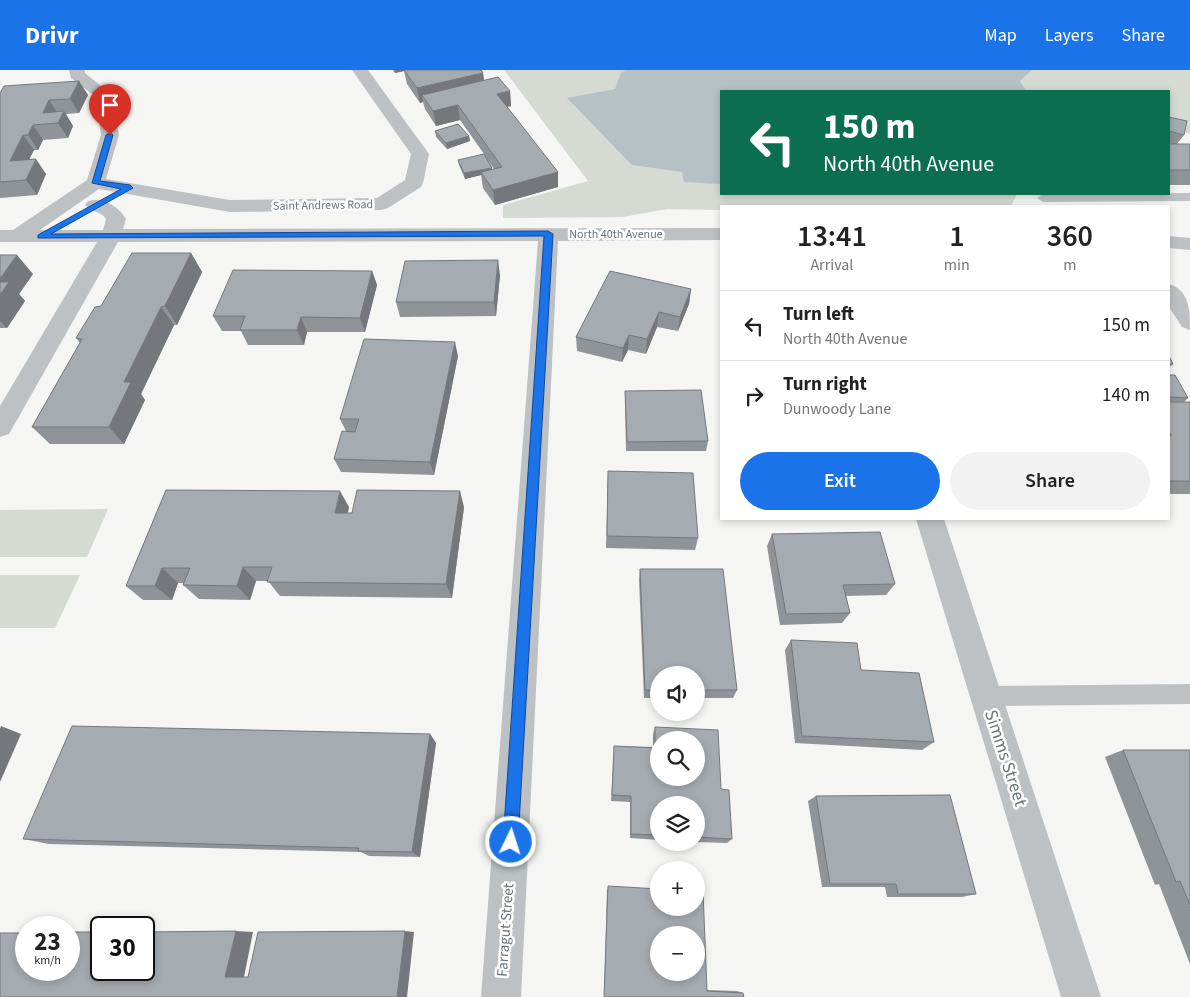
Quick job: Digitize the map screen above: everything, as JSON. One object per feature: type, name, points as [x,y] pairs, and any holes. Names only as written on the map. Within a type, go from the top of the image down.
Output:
[{"type":"street","points":[[9,236],[96,183],[110,135],[104,95],[77,75],[77,70]]},
{"type":"street","name":"Saint Andrews Road","points":[[96,183],[230,206],[381,204],[414,183],[420,154],[360,70]]},
{"type":"street","points":[[41,236],[95,205],[130,188]]},
{"type":"street","points":[[0,427],[110,236],[116,219],[112,212],[95,205]]},
{"type":"street","name":"Farragut Street","points":[[501,997],[548,234]]},
{"type":"street","name":"North 40th Avenue","points":[[9,236],[720,234]]},
{"type":"street","points":[[1170,242],[1190,244]]},
{"type":"street","points":[[1170,292],[1190,322]]},
{"type":"street","name":"Simms Street","points":[[930,520],[1081,997]]},
{"type":"lane","points":[[1043,199],[1190,197]]},
{"type":"lane","points":[[986,696],[1190,694]]},
{"type":"shaded area","points":[[504,70],[1190,70],[1190,134],[1170,128],[1170,90],[720,90],[720,195],[1016,195],[1012,205],[720,205],[720,210],[667,209],[623,217],[503,218],[503,205],[588,181]]},
{"type":"shaded area","points":[[626,70],[1032,70],[1020,81],[1025,90],[720,90],[720,184],[684,182],[682,172],[632,165],[567,98],[615,89],[621,73]]},
{"type":"shaded area","points":[[108,509],[87,557],[0,557],[0,510]]},
{"type":"shaded area","points":[[0,575],[80,575],[55,628],[0,628]]},
{"type":"building","points":[[404,70],[481,70],[483,73],[417,88]]},
{"type":"building","points":[[498,77],[510,91],[497,94],[558,172],[493,190],[481,172],[502,167],[458,105],[433,111],[422,95]]},
{"type":"building","points":[[79,81],[70,99],[49,100],[43,113],[64,111],[58,123],[33,125],[28,135],[23,135],[10,161],[36,159],[26,180],[0,182],[0,93],[4,86]]},
{"type":"building","points":[[1170,117],[1187,121],[1184,135],[1170,131]]},
{"type":"building","points":[[458,124],[469,136],[446,143],[435,131]]},
{"type":"building","points":[[1170,144],[1190,144],[1190,170],[1170,170]]},
{"type":"building","points":[[484,154],[492,168],[464,173],[458,160]]},
{"type":"building","points":[[132,253],[191,253],[165,306],[161,307],[124,382],[131,382],[109,427],[32,427],[82,339],[76,338],[95,307],[101,306]]},
{"type":"building","points":[[0,255],[17,255],[0,279]]},
{"type":"building","points":[[498,260],[494,302],[396,302],[405,261]]},
{"type":"building","points":[[233,270],[372,271],[360,318],[301,317],[297,330],[240,330],[245,316],[213,316]]},
{"type":"building","points":[[610,271],[691,289],[680,317],[659,312],[647,339],[629,335],[623,348],[576,337]]},
{"type":"building","points":[[0,282],[9,282],[0,295]]},
{"type":"building","points":[[364,339],[455,342],[430,462],[334,459],[342,431],[355,432],[359,419],[340,419]]},
{"type":"building","points":[[1170,375],[1175,375],[1188,398],[1170,397]]},
{"type":"building","points":[[701,390],[708,441],[627,442],[625,391]]},
{"type":"building","points":[[1170,402],[1190,402],[1190,481],[1170,481]]},
{"type":"building","points":[[608,471],[693,473],[698,538],[607,536]]},
{"type":"building","points":[[166,490],[340,491],[335,513],[352,513],[357,490],[460,491],[446,584],[267,582],[272,567],[243,567],[237,586],[183,585],[190,568],[162,568],[155,586],[126,586]]},
{"type":"building","points":[[880,532],[895,584],[843,585],[850,613],[786,614],[772,534]]},
{"type":"building","points":[[640,569],[723,569],[737,690],[705,690],[705,666],[650,666],[650,690],[645,690]]},
{"type":"building","points":[[791,640],[857,643],[861,670],[919,673],[934,742],[802,736]]},
{"type":"building","points":[[72,726],[430,734],[412,852],[358,851],[359,848],[23,839]]},
{"type":"building","points":[[655,727],[718,730],[721,789],[729,790],[732,839],[705,838],[705,796],[650,796],[650,835],[631,834],[631,796],[612,795],[614,746],[650,748],[650,786],[705,786],[705,731],[655,731]]},
{"type":"building","points":[[1123,750],[1190,750],[1190,905],[1180,881],[1176,882]]},
{"type":"building","points":[[950,795],[976,894],[898,894],[896,884],[830,884],[816,796]]},
{"type":"building","points":[[608,886],[650,888],[650,916],[704,916],[704,926],[650,926],[650,981],[705,981],[705,941],[707,991],[743,993],[744,997],[604,997]]},
{"type":"building","points":[[236,931],[225,977],[248,977],[258,932],[405,931],[397,997],[0,997],[0,933],[15,933],[15,981],[80,981],[80,932],[90,932],[90,981],[155,981],[155,932]]},
{"type":"route","points":[[110,135],[96,183],[130,188],[95,205],[41,236],[548,234],[511,842]]}]
